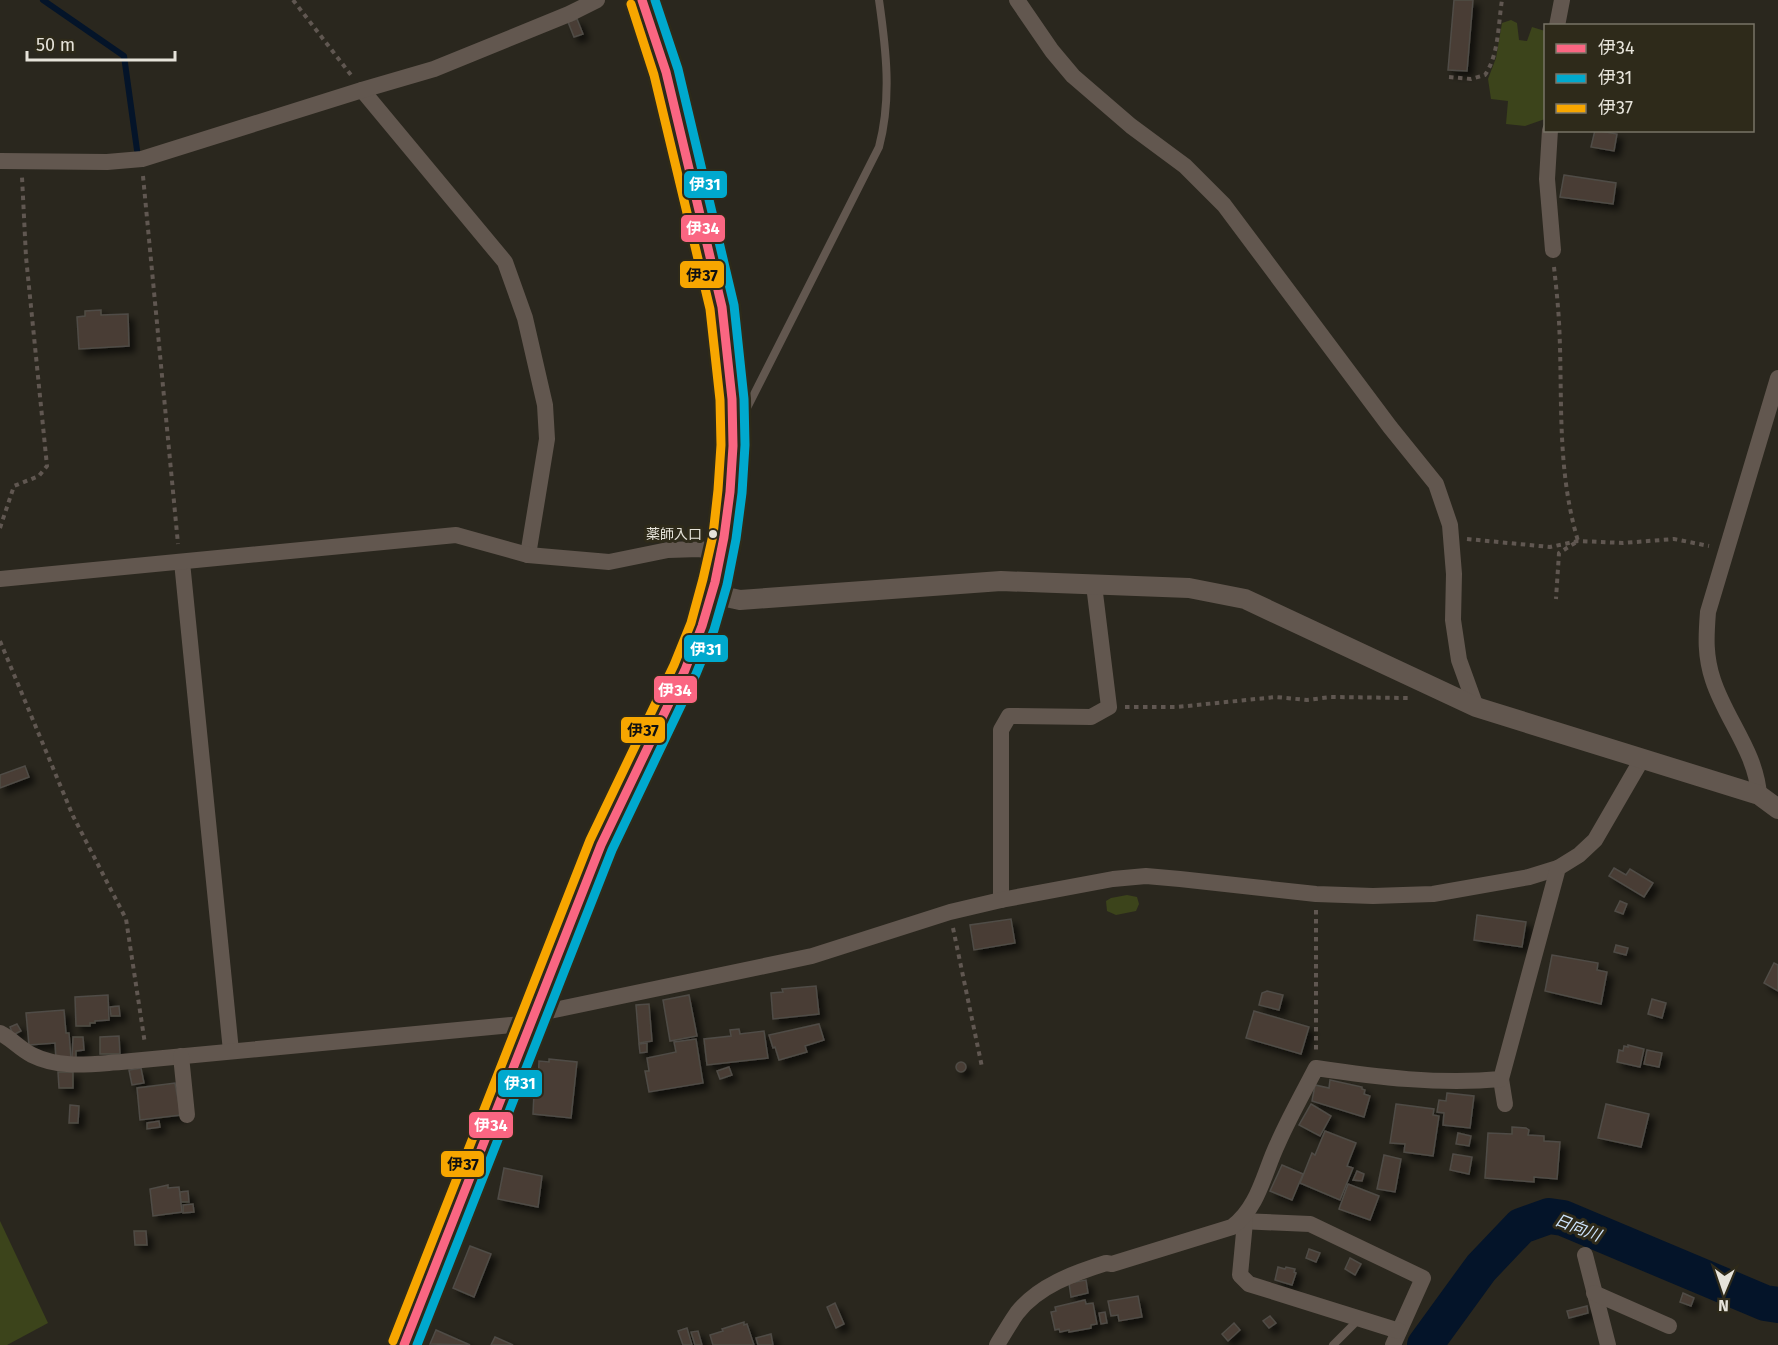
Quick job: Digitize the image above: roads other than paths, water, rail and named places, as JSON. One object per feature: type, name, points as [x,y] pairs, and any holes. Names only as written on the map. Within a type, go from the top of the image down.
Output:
[{"type":"main road","points":[[404,1345],[607,831],[686,669],[712,594],[722,553],[732,486],[734,416],[728,345],[722,307],[666,72],[642,0]]},
{"type":"street","points":[[0,161],[107,162],[142,159],[434,69],[569,14],[597,0]]},
{"type":"street","points":[[1017,0],[1052,51],[1073,76],[1131,126],[1185,166],[1224,205],[1390,427],[1436,484],[1450,525],[1454,574],[1453,620],[1459,660],[1476,707]]},
{"type":"street","points":[[1557,24],[1562,0]]},
{"type":"street","points":[[362,90],[505,261],[525,318],[545,405],[547,439],[528,555]]},
{"type":"street","points":[[1550,132],[1547,179],[1553,250]]},
{"type":"street","points":[[1760,795],[1749,755],[1713,682],[1705,650],[1708,612],[1778,378]]},
{"type":"street","points":[[0,579],[456,535],[528,555],[609,562],[668,550],[699,549],[722,553]]},
{"type":"street","points":[[182,562],[231,1051]]},
{"type":"street","points":[[712,594],[740,600],[1001,580],[1189,588],[1245,599],[1476,707],[1760,795],[1778,809]]},
{"type":"street","points":[[1001,900],[1001,730],[1009,716],[1091,717],[1109,707],[1094,585]]},
{"type":"street","points":[[0,1033],[30,1054],[55,1064],[147,1060],[522,1024],[535,1014],[812,956],[950,912],[1113,879],[1146,876],[1316,894],[1373,896],[1433,894],[1528,878],[1558,868],[1579,855],[1595,840],[1642,759]]},
{"type":"street","points":[[1505,1104],[1501,1079],[1558,868]]},
{"type":"street","points":[[181,1056],[187,1114]]},
{"type":"street","points":[[997,1345],[1018,1312],[1036,1296],[1064,1279],[1106,1263],[1112,1264],[1242,1222],[1310,1224],[1423,1278],[1396,1338],[1359,1319],[1249,1284],[1240,1275],[1242,1222],[1250,1210],[1277,1144],[1316,1068],[1388,1078],[1483,1081],[1501,1079]]},
{"type":"street","points":[[1584,1255],[1608,1345]]},
{"type":"street","points":[[1594,1293],[1669,1326]]},
{"type":"lane","points":[[734,416],[745,412],[879,147],[885,125],[888,90],[885,40],[879,0]]},
{"type":"lane","points":[[1333,1345],[1359,1319]]},
{"type":"waterway","points":[[43,0],[124,56],[137,150]]},
{"type":"waterway","name":"日向川","points":[[1425,1345],[1481,1268],[1521,1226],[1549,1216],[1563,1218],[1765,1303],[1778,1305]]},
{"type":"place","name":"薬師入口","points":[[713,534]]}]
